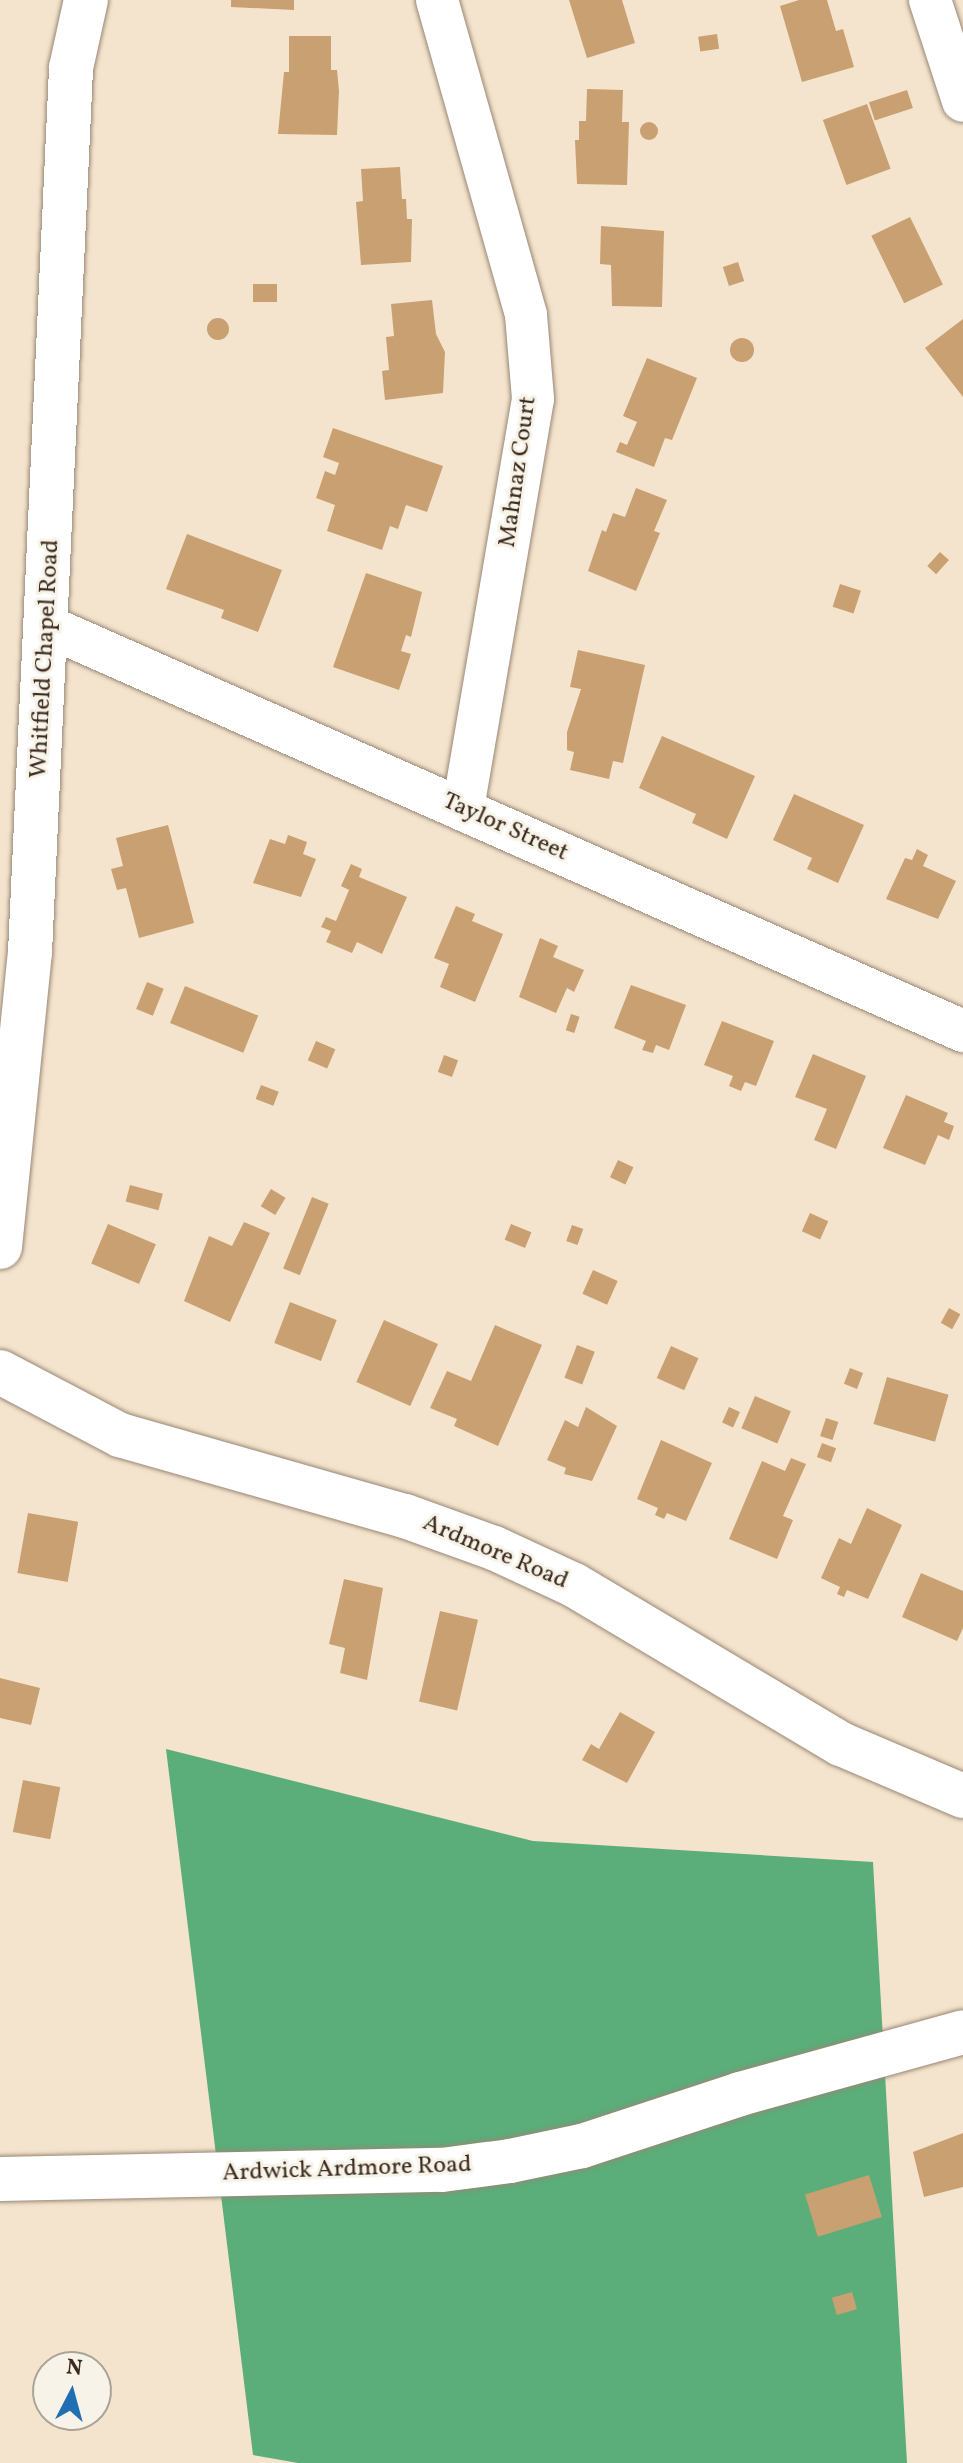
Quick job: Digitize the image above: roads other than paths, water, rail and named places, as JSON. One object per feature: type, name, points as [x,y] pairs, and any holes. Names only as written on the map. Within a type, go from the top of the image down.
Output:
[{"type":"street","name":"Whitfield Chapel Road","points":[[54,0],[71,68]]},
{"type":"street","name":"Whitfield Chapel Road","points":[[0,1247],[30,952],[71,68],[86,0]]},
{"type":"street","name":"Mahnaz Court","points":[[437,0],[526,315],[533,399],[463,810]]},
{"type":"street","points":[[944,13],[963,101]]},
{"type":"street","name":"Taylor Street","points":[[47,626],[963,1031]]},
{"type":"street","name":"Ardmore Road","points":[[0,1372],[120,1435],[405,1516],[494,1548],[574,1585],[841,1744],[963,1796]]},
{"type":"street","name":"Ardwick Ardmore Road","points":[[0,2179],[442,2170],[510,2161],[582,2146],[740,2094],[963,2032]]}]
